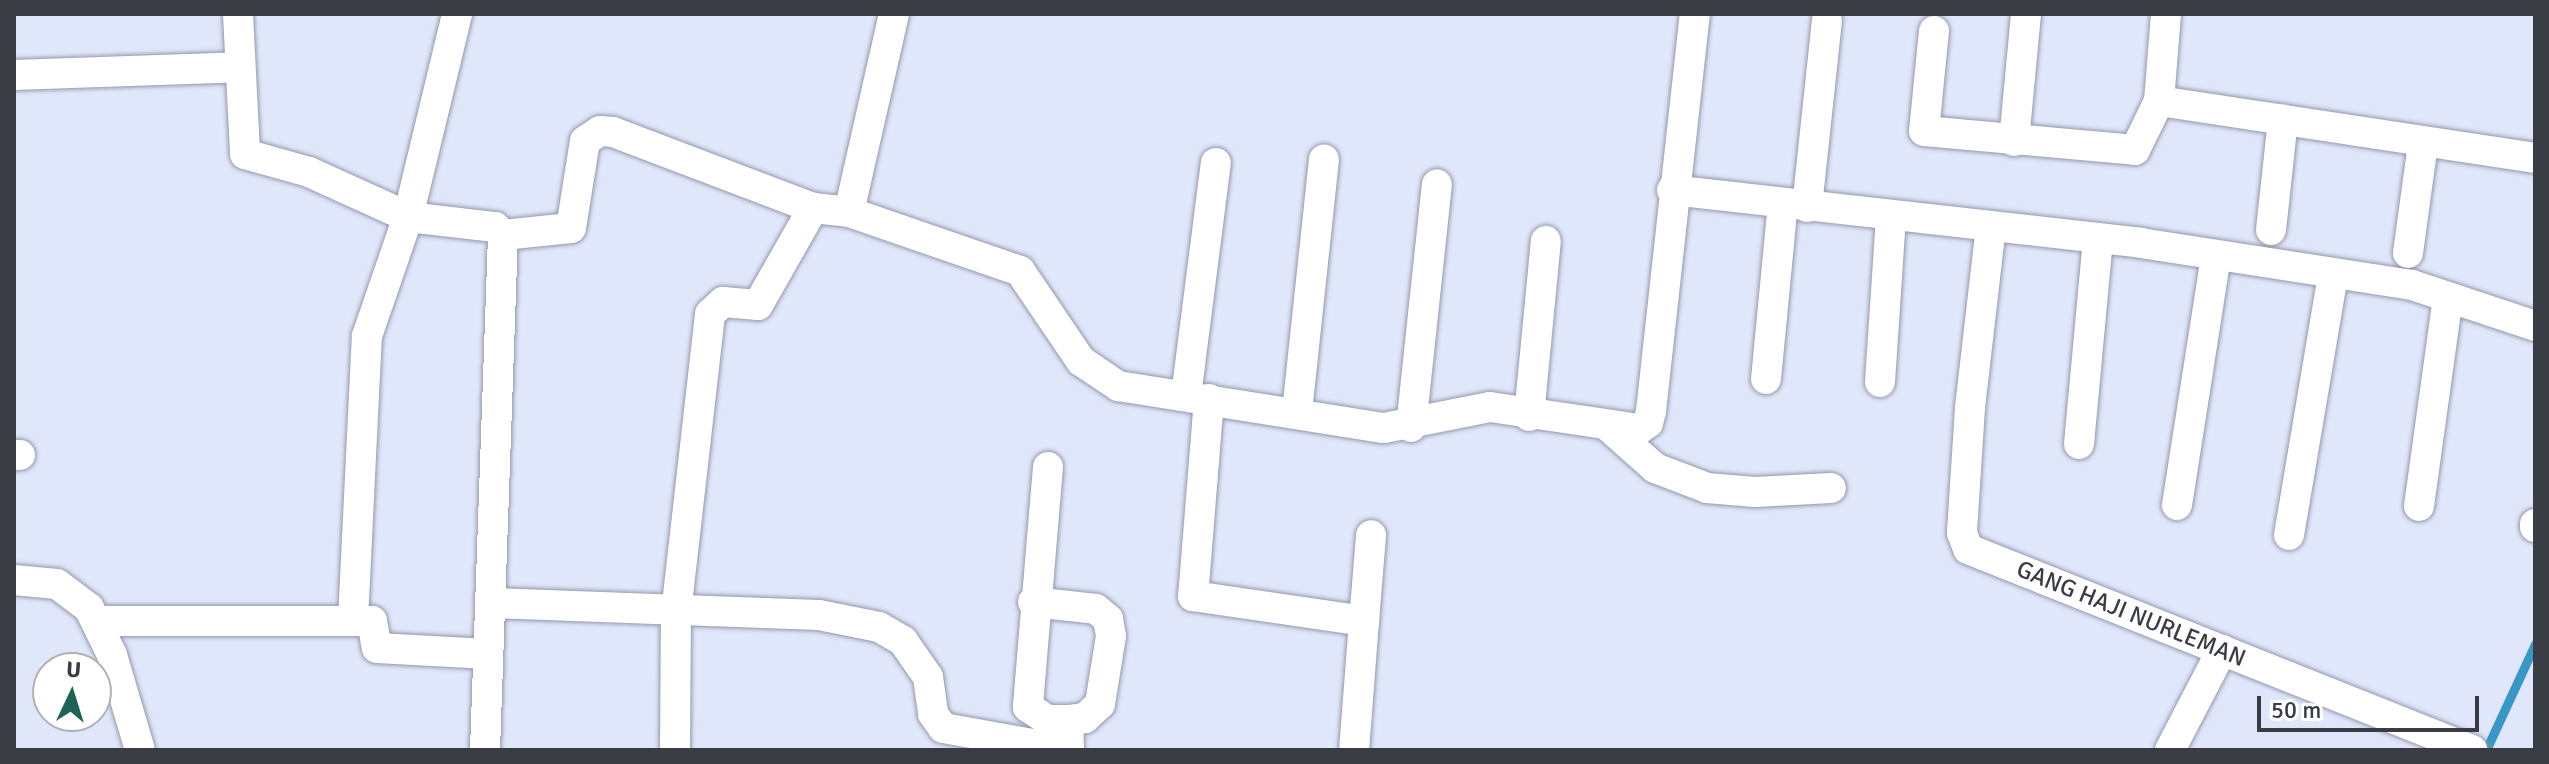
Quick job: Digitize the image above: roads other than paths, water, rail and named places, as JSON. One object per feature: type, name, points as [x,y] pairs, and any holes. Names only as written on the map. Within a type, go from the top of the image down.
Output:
[{"type":"street","points":[[238,14],[238,67],[245,154],[309,172],[408,217],[495,227],[503,235],[485,750]]},
{"type":"street","points":[[353,620],[367,336],[408,217],[457,14]]},
{"type":"street","points":[[503,235],[571,228],[585,141],[600,131],[813,208],[849,212],[1020,271],[1081,361],[1118,386],[1297,412],[1357,424],[1411,427],[1468,409],[1490,407],[1610,428],[1639,429],[1648,423],[1672,190],[1695,14]]},
{"type":"street","points":[[2014,141],[2026,14]]},
{"type":"street","points":[[1934,31],[1924,131],[2135,150],[2159,101],[2166,14]]},
{"type":"street","points":[[849,212],[890,15]]},
{"type":"street","points":[[1766,379],[1827,20]]},
{"type":"street","points":[[14,75],[238,67]]},
{"type":"street","points":[[2159,101],[2535,158]]},
{"type":"street","points":[[2271,230],[2283,120]]},
{"type":"street","points":[[2408,253],[2423,143]]},
{"type":"street","points":[[1297,412],[1324,159]]},
{"type":"street","points":[[1216,163],[1198,397],[1193,596],[1364,621]]},
{"type":"street","points":[[1411,427],[1437,184]]},
{"type":"street","points":[[1672,190],[2098,239],[2412,285],[2535,326]]},
{"type":"street","points":[[675,750],[676,613],[710,314],[723,302],[758,305],[813,208]]},
{"type":"street","points":[[1880,382],[1891,216]]},
{"type":"street","name":"GANG HAJI NURLEMAN","points":[[1991,226],[1970,408],[1962,533],[1968,549],[2471,750]]},
{"type":"street","points":[[2079,444],[2098,239]]},
{"type":"street","points":[[1529,416],[1546,241]]},
{"type":"street","points":[[2177,505],[2216,256]]},
{"type":"street","points":[[2289,535],[2333,275]]},
{"type":"street","points":[[2419,506],[2448,297]]},
{"type":"street","points":[[1610,428],[1655,468],[1707,488],[1755,492],[1831,488]]},
{"type":"street","points":[[1048,467],[1033,602],[1028,707],[1067,740]]},
{"type":"street","points":[[1354,750],[1371,535]]},
{"type":"street","points":[[27,580],[74,596],[99,621],[140,750]]},
{"type":"street","points":[[1033,602],[1096,609],[1108,619],[1111,636],[1100,704],[1067,740]]},
{"type":"street","points":[[492,603],[676,613],[819,615],[879,627],[903,641],[928,677],[933,714],[943,728],[1067,740]]},
{"type":"street","points":[[99,621],[353,620],[376,622],[377,648],[488,654]]},
{"type":"street","points":[[2170,750],[2222,650]]},
{"type":"waterway","points":[[2486,750],[2535,644]]}]
